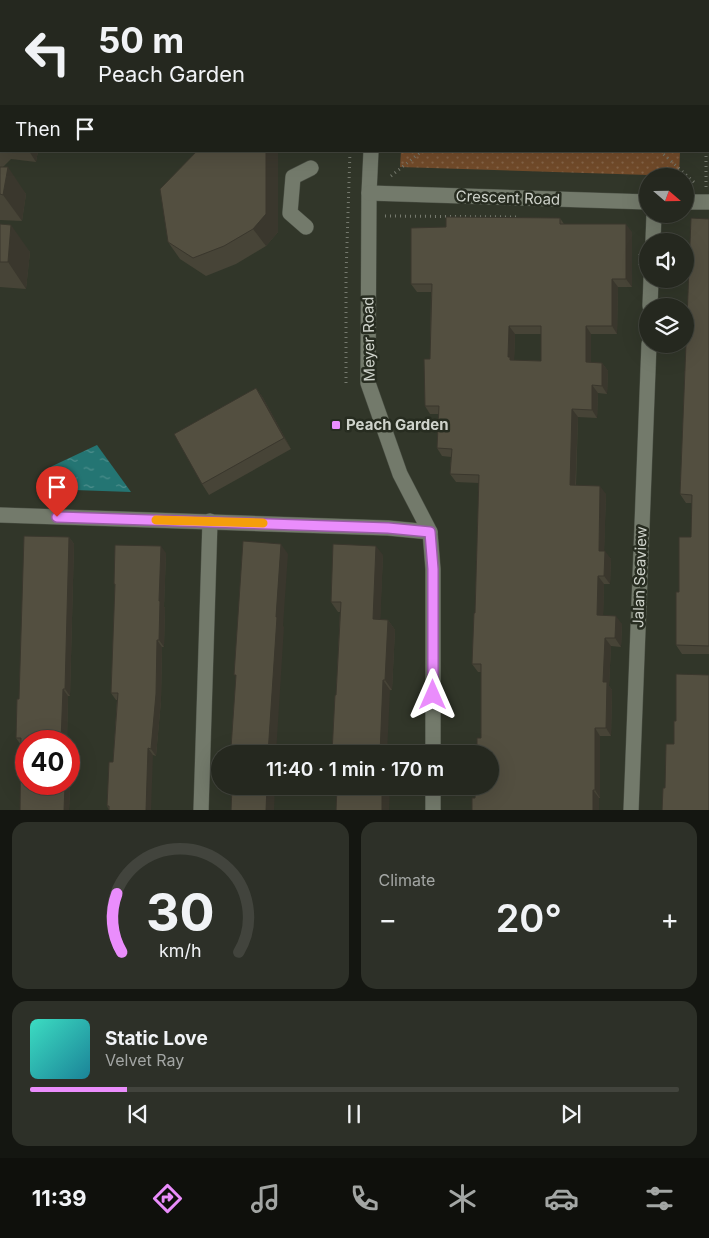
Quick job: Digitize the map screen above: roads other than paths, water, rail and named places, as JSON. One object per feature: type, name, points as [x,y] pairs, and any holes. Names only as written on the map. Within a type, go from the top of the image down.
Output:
[{"type":"street","name":"Meyer Road","points":[[371,152],[368,383],[400,474],[430,532],[433,569],[433,745]]},
{"type":"street","points":[[306,227],[290,213],[293,177],[312,168]]},
{"type":"street","name":"Crescent Road","points":[[369,193],[639,202]]},
{"type":"street","points":[[694,199],[706,194]]},
{"type":"street","name":"Jalan Seaview","points":[[631,810],[649,353]]},
{"type":"street","points":[[0,515],[388,528],[430,532]]},
{"type":"street","points":[[201,810],[210,522]]},
{"type":"street","points":[[433,795],[433,810]]},
{"type":"water","points":[[97,445],[131,492],[46,489],[46,469]]},
{"type":"place","name":"Peach Garden","points":[[336,425]]}]
